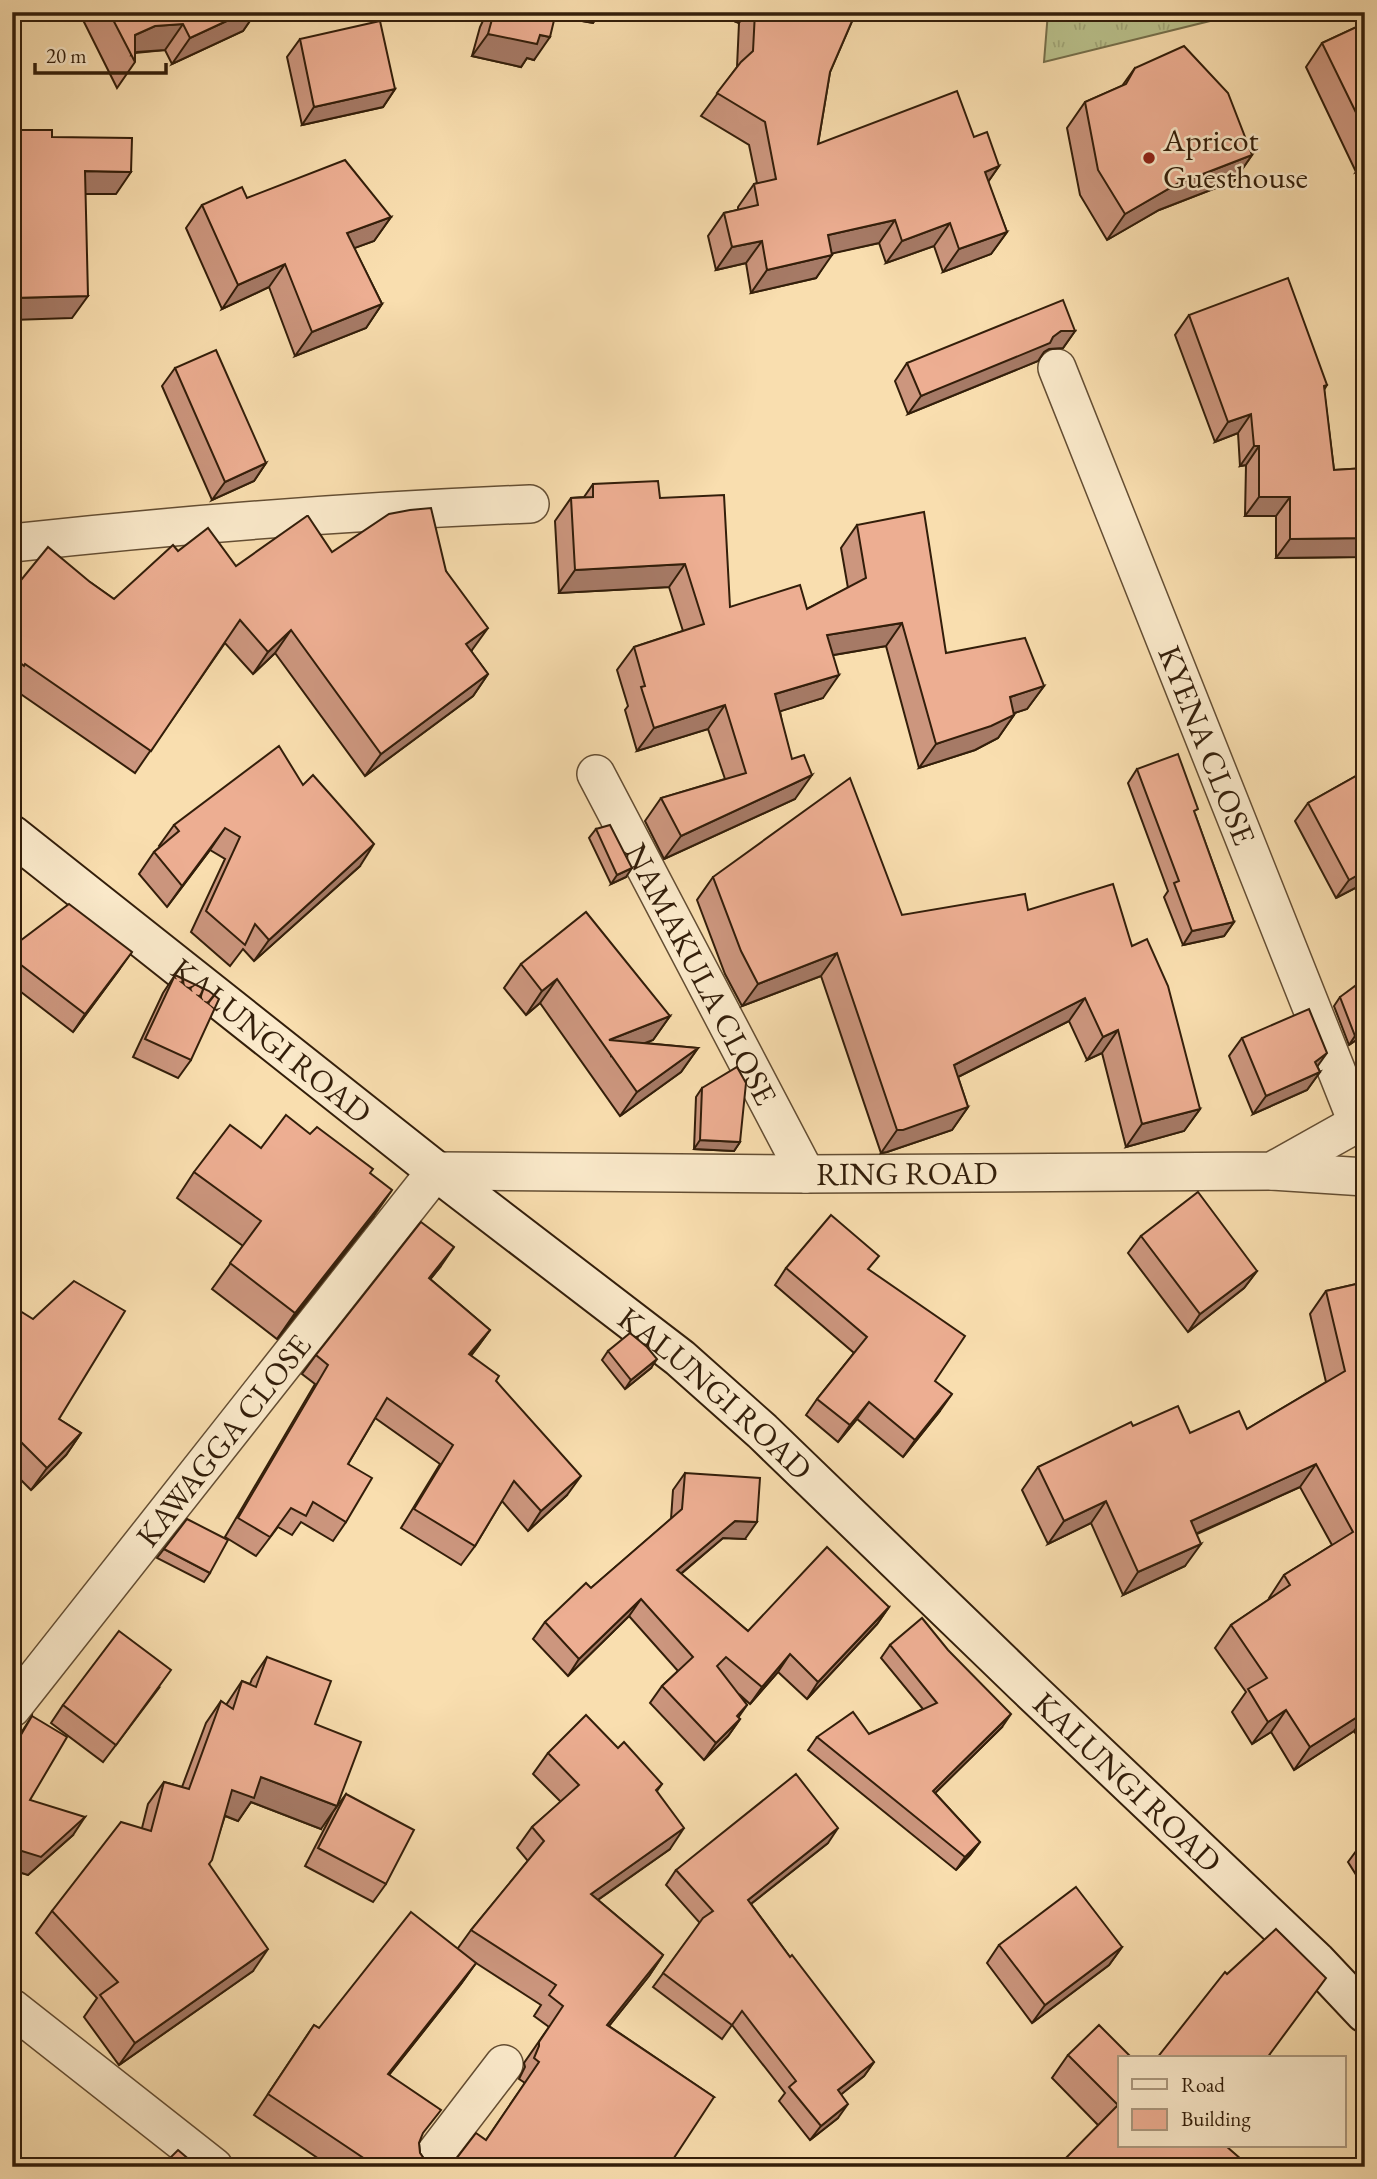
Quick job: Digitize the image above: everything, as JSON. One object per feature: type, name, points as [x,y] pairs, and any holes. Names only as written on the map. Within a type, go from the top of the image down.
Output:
[{"type":"street","name":"KYENA CLOSE","points":[[1057,368],[1361,1120]]},
{"type":"street","points":[[12,543],[286,519],[530,504]]},
{"type":"street","name":"NAMAKULA CLOSE","points":[[596,774],[806,1174]]},
{"type":"street","name":"KALUNGI ROAD","points":[[12,835],[436,1171],[680,1358],[762,1431],[1317,1961],[1365,2012]]},
{"type":"street","name":"RING ROAD","points":[[436,1171],[806,1174],[1272,1171],[1361,1120]]},
{"type":"street","name":"KAWAGGA CLOSE","points":[[12,1708],[436,1171]]},
{"type":"street","points":[[1272,1171],[1365,1177]]},
{"type":"street","points":[[12,2008],[214,2167]]},
{"type":"street","points":[[425,2167],[503,2064]]},
{"type":"green space","points":[[1048,12],[1228,12],[1222,18],[1044,62]]},
{"type":"building","points":[[109,12],[246,12],[190,38],[183,24],[155,26],[135,35],[135,62]]},
{"type":"building","points":[[494,12],[556,12],[550,37],[540,35],[537,44],[488,34]]},
{"type":"building","points":[[755,12],[856,12],[830,72],[818,144],[957,91],[974,137],[987,132],[999,166],[985,172],[1007,232],[959,249],[950,223],[902,241],[895,220],[828,235],[832,255],[767,270],[762,241],[732,247],[724,213],[758,205],[754,184],[776,179],[765,122],[717,93],[753,51]]},
{"type":"building","points":[[380,21],[395,89],[314,107],[300,39]]},
{"type":"building","points":[[1365,23],[1365,131],[1322,43]]},
{"type":"building","points":[[1184,46],[1228,93],[1252,155],[1177,184],[1125,214],[1098,170],[1085,102],[1126,84],[1135,68]]},
{"type":"building","points":[[12,130],[52,130],[52,137],[132,138],[131,172],[85,171],[88,296],[12,298]]},
{"type":"building","points":[[345,160],[391,217],[347,233],[382,304],[312,332],[285,264],[238,285],[202,205],[242,187],[247,198]]},
{"type":"building","points":[[1288,278],[1327,385],[1324,386],[1334,470],[1365,468],[1365,538],[1290,539],[1290,497],[1259,497],[1259,446],[1254,446],[1251,414],[1228,422],[1189,315]]},
{"type":"building","points":[[1063,300],[1075,331],[1061,331],[1050,343],[921,396],[907,363]]},
{"type":"building","points":[[216,350],[266,463],[225,482],[175,368]]},
{"type":"building","points":[[658,481],[660,498],[724,495],[730,607],[800,585],[807,609],[866,578],[857,525],[924,512],[946,653],[1025,638],[1044,686],[1010,697],[1014,715],[991,726],[936,744],[902,623],[827,635],[839,675],[775,694],[792,759],[804,755],[812,775],[681,836],[661,798],[746,773],[725,705],[654,728],[641,687],[645,686],[634,647],[704,624],[685,564],[575,570],[571,498],[593,497],[593,484]]},
{"type":"building","points":[[431,508],[446,571],[488,628],[466,644],[488,674],[381,754],[291,630],[268,652],[240,620],[151,751],[12,656],[12,591],[48,547],[114,599],[173,545],[178,551],[208,528],[236,566],[307,516],[332,552],[389,514]]},
{"type":"building","points":[[279,746],[303,785],[313,775],[374,844],[269,940],[255,924],[245,945],[206,911],[240,837],[225,828],[182,886],[154,852],[179,831],[174,825]]},
{"type":"building","points":[[1178,754],[1198,809],[1194,811],[1234,922],[1192,931],[1174,883],[1179,881],[1137,769]]},
{"type":"building","points":[[1365,771],[1365,871],[1349,880],[1308,803]]},
{"type":"building","points":[[850,778],[902,915],[1025,894],[1028,910],[1113,884],[1132,946],[1147,939],[1168,986],[1200,1109],[1142,1124],[1118,1030],[1103,1037],[1085,998],[954,1065],[968,1107],[897,1130],[837,953],[758,984],[741,951],[713,877]]},
{"type":"building","points":[[610,825],[632,868],[617,875],[596,829]]},
{"type":"building","points":[[69,904],[132,952],[85,1014],[12,958],[12,947]]},
{"type":"building","points":[[586,912],[670,1016],[609,1040],[698,1048],[637,1092],[557,979],[542,991],[521,964]]},
{"type":"building","points":[[175,975],[209,991],[219,999],[191,1060],[145,1039]]},
{"type":"building","points":[[1355,986],[1365,1000],[1365,1029],[1355,1036],[1340,997]]},
{"type":"building","points":[[1309,1009],[1327,1053],[1315,1062],[1320,1072],[1266,1096],[1242,1038]]},
{"type":"building","points":[[737,1067],[746,1083],[740,1142],[700,1140],[702,1088]]},
{"type":"building","points":[[286,1115],[310,1134],[317,1127],[373,1169],[370,1173],[392,1190],[295,1313],[230,1263],[261,1221],[194,1172],[230,1125],[261,1148]]},
{"type":"building","points":[[1198,1192],[1257,1271],[1200,1314],[1141,1236]]},
{"type":"building","points":[[831,1215],[879,1256],[868,1269],[965,1336],[935,1381],[952,1394],[915,1440],[869,1402],[850,1425],[817,1399],[867,1337],[786,1268]]},
{"type":"building","points":[[421,1222],[454,1247],[429,1278],[490,1330],[469,1354],[499,1376],[496,1381],[581,1476],[541,1511],[514,1481],[475,1546],[414,1509],[453,1445],[387,1398],[348,1464],[372,1478],[346,1522],[313,1502],[306,1516],[291,1508],[270,1537],[238,1518],[328,1365],[316,1355]]},
{"type":"building","points":[[74,1281],[125,1311],[59,1419],[81,1433],[47,1468],[12,1433],[12,1408],[18,1402],[12,1398],[12,1306],[33,1319]]},
{"type":"building","points":[[1365,1282],[1365,1712],[1310,1747],[1286,1710],[1268,1722],[1248,1689],[1267,1678],[1231,1625],[1290,1585],[1284,1575],[1353,1532],[1316,1464],[1191,1521],[1201,1544],[1138,1572],[1106,1501],[1064,1521],[1038,1467],[1131,1422],[1133,1426],[1178,1406],[1190,1433],[1239,1411],[1247,1429],[1345,1371],[1326,1291]]},
{"type":"building","points":[[630,1333],[657,1359],[631,1380],[608,1351]]},
{"type":"building","points":[[685,1473],[760,1478],[757,1522],[735,1521],[677,1570],[748,1631],[827,1547],[889,1607],[818,1682],[790,1654],[762,1687],[726,1657],[717,1666],[747,1705],[737,1716],[740,1719],[716,1743],[662,1686],[693,1657],[641,1599],[579,1659],[545,1622],[586,1583],[591,1588],[682,1509]]},
{"type":"building","points":[[187,1519],[228,1540],[210,1573],[164,1549]]},
{"type":"building","points":[[922,1618],[948,1650],[1011,1714],[933,1791],[980,1842],[965,1857],[817,1737],[853,1712],[869,1734],[937,1703],[890,1645]]},
{"type":"building","points":[[119,1631],[171,1670],[116,1745],[63,1705]]},
{"type":"building","points":[[267,1657],[331,1681],[315,1724],[361,1742],[337,1806],[261,1777],[254,1798],[232,1790],[209,1864],[268,1949],[135,2043],[100,1995],[118,1982],[52,1911],[121,1822],[151,1831],[164,1782],[189,1789],[221,1701],[233,1709],[242,1681],[256,1687]]},
{"type":"building","points":[[586,1715],[618,1748],[624,1742],[662,1784],[656,1790],[684,1828],[591,1894],[663,1955],[607,2025],[714,2097],[668,2167],[438,2167],[448,2165],[456,2159],[476,2133],[486,2140],[539,2062],[534,2058],[539,2042],[563,2006],[549,1995],[556,1985],[471,1930],[544,1841],[532,1827],[579,1785],[548,1753]]},
{"type":"building","points":[[32,1716],[67,1737],[30,1800],[85,1817],[41,1857],[12,1848],[12,1750]]},
{"type":"building","points":[[796,1774],[838,1828],[748,1900],[874,2062],[838,2090],[848,2104],[821,2126],[789,2087],[796,2081],[742,2011],[732,2025],[663,1973],[703,1918],[713,1911],[676,1870]]},
{"type":"building","points":[[346,1794],[414,1830],[386,1884],[318,1848]]},
{"type":"building","points":[[1076,1887],[1122,1947],[1045,2005],[999,1945]]},
{"type":"building","points":[[411,1912],[476,1963],[388,2074],[441,2110],[423,2133],[419,2143],[420,2153],[427,2163],[437,2167],[377,2167],[268,2094],[314,2025],[319,2028]]},
{"type":"building","points":[[1276,1929],[1326,1978],[1268,2056],[1159,2056],[1225,1972],[1227,1974]]},
{"type":"building","points":[[1099,2025],[1130,2056],[1118,2056],[1118,2105],[1068,2055]]},
{"type":"building","points":[[1118,2105],[1118,2148],[1228,2148],[1250,2167],[1057,2167]]},
{"type":"building","points":[[178,2150],[198,2167],[161,2167]]},
{"type":"place","name":"Apricot Guesthouse","points":[[1149,158]]}]
